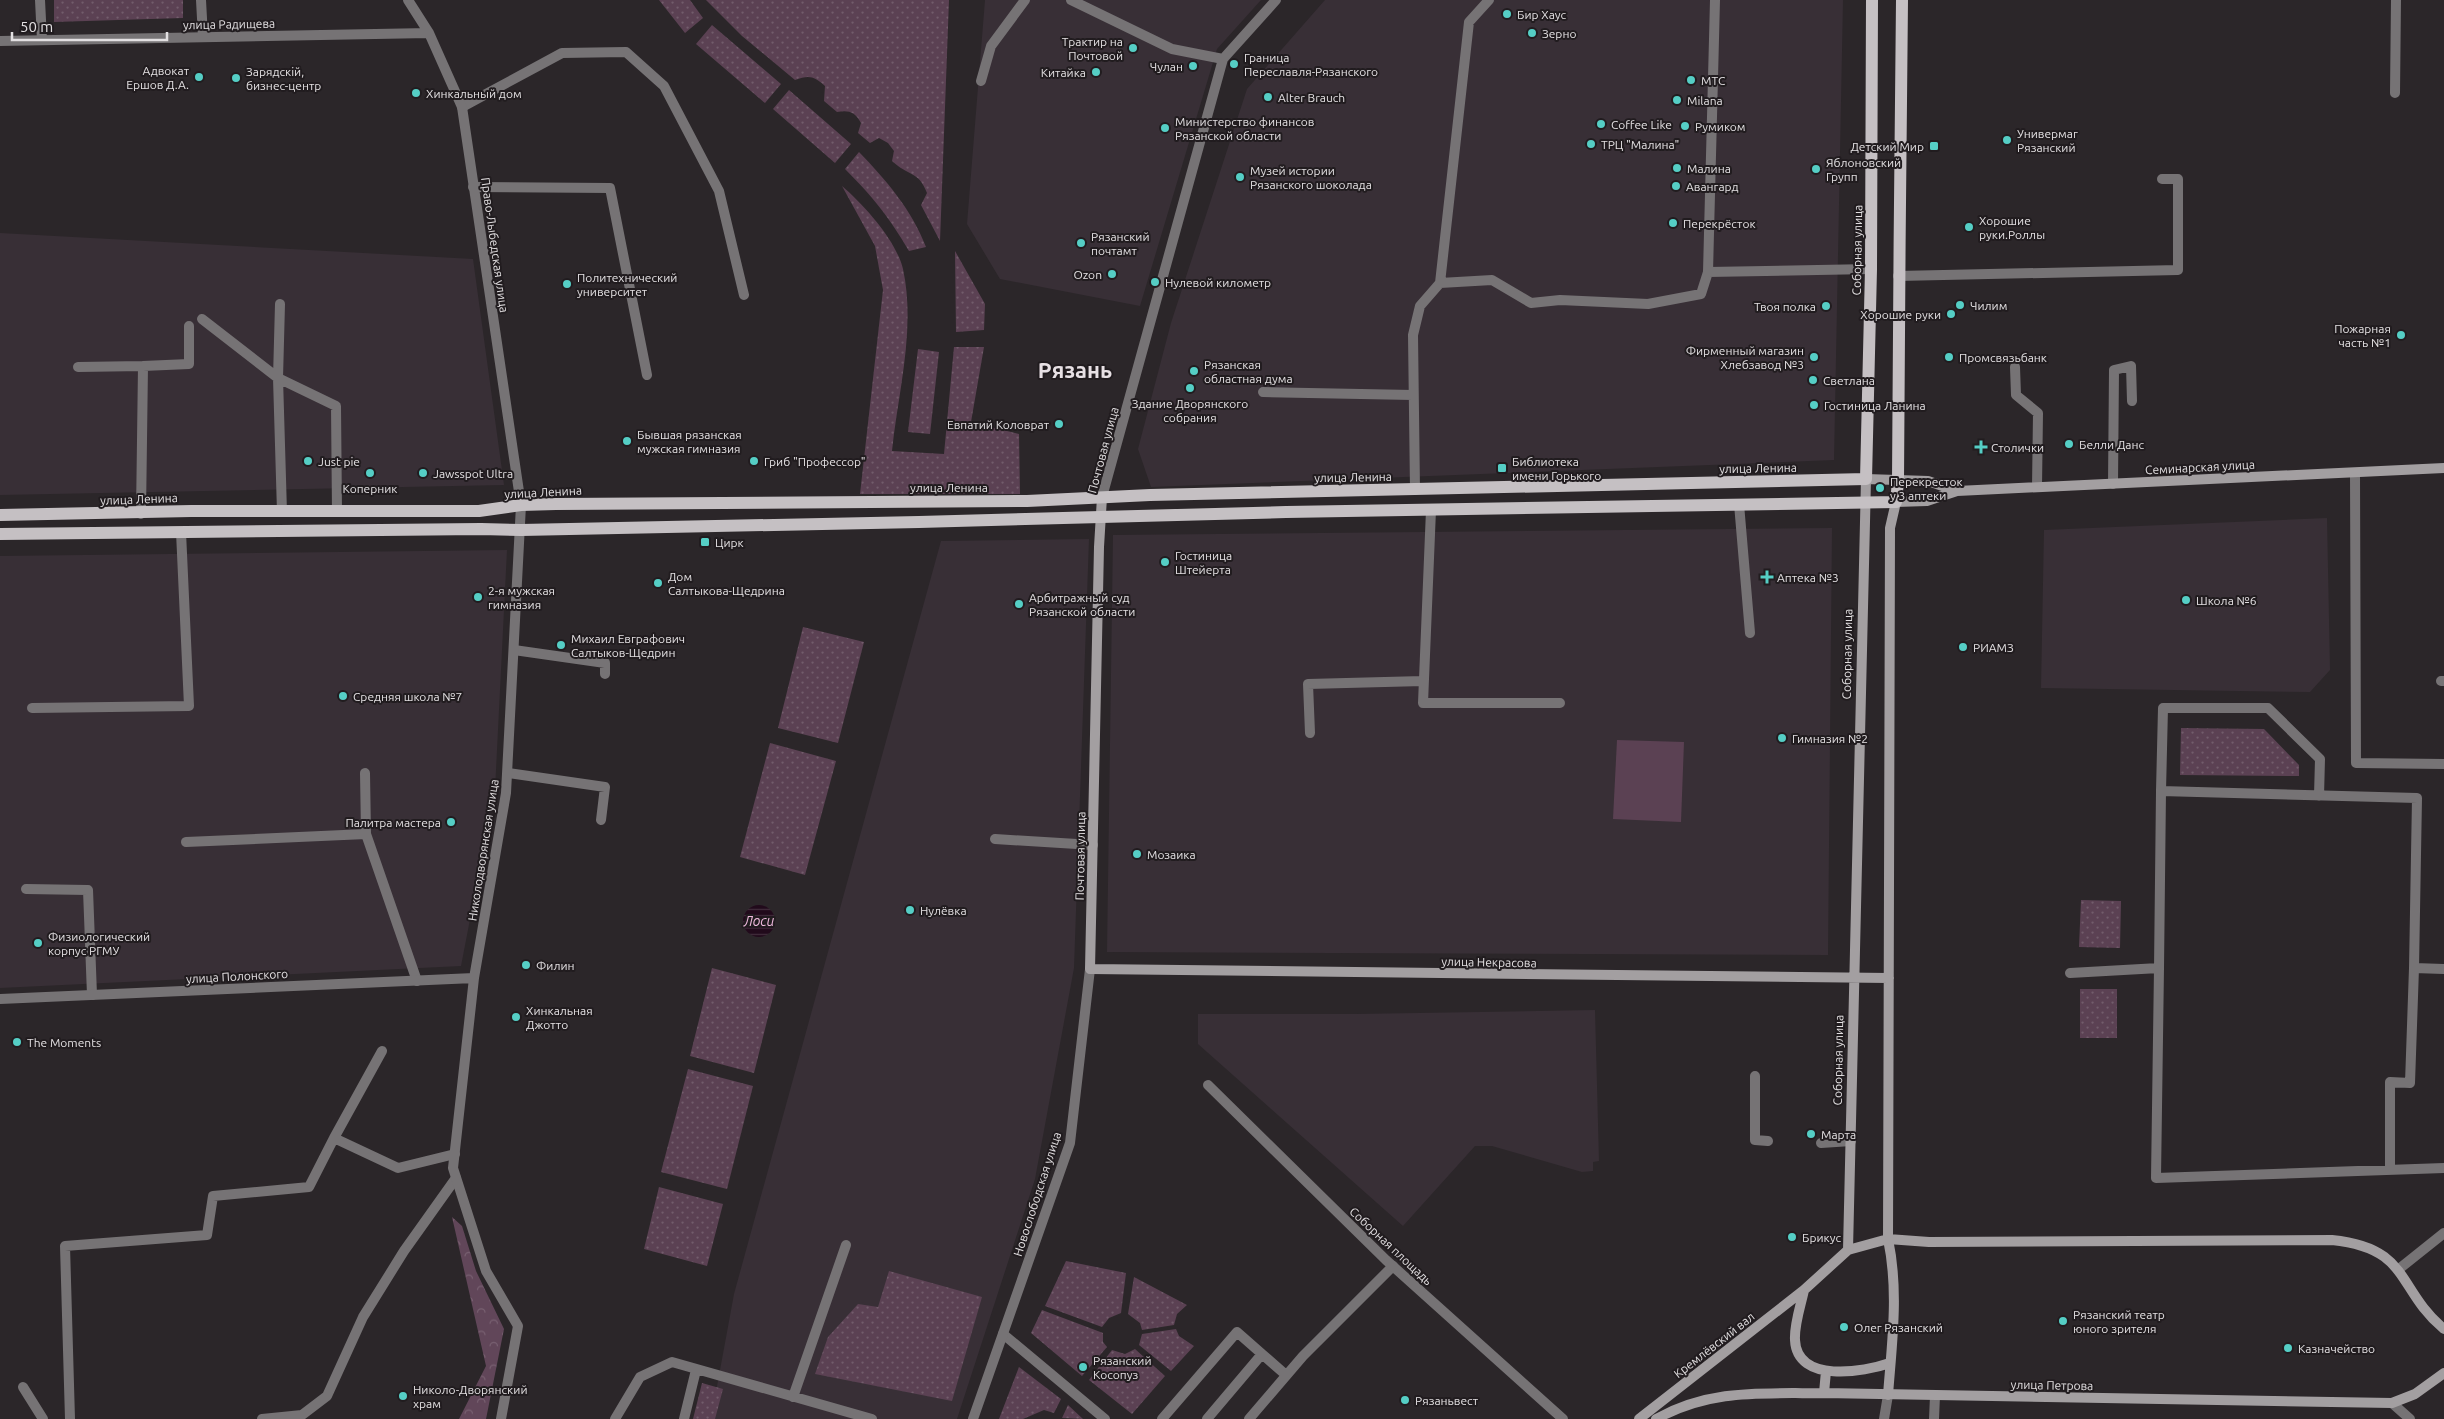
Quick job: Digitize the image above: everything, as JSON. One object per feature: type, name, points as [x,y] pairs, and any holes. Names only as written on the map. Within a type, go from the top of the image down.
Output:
[{"type":"main road","name":"Соборная улица","points":[[1848,1250],[1871,269],[1872,0]]},
{"type":"main road","points":[[1888,1395],[1894,1282],[1888,1239],[1890,528],[1896,502],[1898,481],[1898,276],[1902,143],[1902,0]]},
{"type":"main road","name":"Семинарская улица","points":[[1896,502],[1927,500],[1957,491],[2444,468]]},
{"type":"main road","name":"улица Ленина","points":[[0,515],[479,511],[521,505],[1027,501],[1102,497],[1866,479],[1898,481]]},
{"type":"main road","name":"Семинарская улица","points":[[1898,481],[1928,481],[1957,491]]},
{"type":"main road","name":"Почтовая улица","points":[[1090,969],[1099,547],[1102,497]]},
{"type":"main road","points":[[0,534],[521,530],[1739,504],[1826,505],[1896,502]]},
{"type":"main road","name":"улица Некрасова","points":[[1090,969],[1889,978]]},
{"type":"main road","points":[[1890,1363],[1857,1372],[1826,1371],[1805,1360],[1797,1348],[1795,1340],[1804,1290],[1848,1250],[1888,1239],[1929,1242],[2332,1240],[2365,1246],[2383,1256],[2399,1269],[2427,1311],[2444,1329]]},
{"type":"main road","name":"Кремлёвский вал","points":[[1639,1419],[1804,1290]]},
{"type":"main road","points":[[1824,1393],[1826,1371]]},
{"type":"main road","name":"улица Петрова","points":[[1656,1419],[1677,1407],[1714,1397],[1824,1393],[2392,1403],[2415,1394],[2444,1373]]},
{"type":"street","points":[[40,0],[42,40]]},
{"type":"street","points":[[201,0],[203,37]]},
{"type":"street","name":"Право-Лыбедская улица","points":[[408,0],[429,33],[462,107],[521,505]]},
{"type":"street","points":[[981,81],[991,46],[1025,0]]},
{"type":"street","points":[[1071,0],[1172,49],[1223,59]]},
{"type":"street","name":"Почтовая улица","points":[[1102,497],[1223,59],[1276,0]]},
{"type":"street","points":[[1415,490],[1413,335],[1420,306],[1440,283],[1469,22],[1489,0]]},
{"type":"street","points":[[1440,283],[1492,280],[1531,303],[1560,300],[1648,304],[1701,294],[1708,272],[1715,0]]},
{"type":"street","points":[[2395,93],[2396,0]]},
{"type":"street","name":"улица Радищева","points":[[0,41],[429,33]]},
{"type":"street","points":[[462,107],[562,53],[626,52],[664,86],[720,191],[744,295]]},
{"type":"street","points":[[1898,276],[2178,270],[2178,179],[2162,179]]},
{"type":"street","points":[[474,187],[610,188],[647,375]]},
{"type":"street","points":[[1708,272],[1871,269]]},
{"type":"street","points":[[280,304],[278,378],[282,512]]},
{"type":"street","points":[[202,319],[278,378],[336,406],[337,512]]},
{"type":"street","points":[[78,367],[189,364],[189,326]]},
{"type":"street","points":[[140,514],[142,366]]},
{"type":"street","points":[[2113,484],[2114,370],[2131,366],[2132,401]]},
{"type":"street","points":[[2014,367],[2016,396],[2038,413],[2037,487]]},
{"type":"street","points":[[1264,392],[1413,395]]},
{"type":"street","points":[[2355,472],[2356,763],[2444,764]]},
{"type":"street","points":[[1739,504],[1750,633]]},
{"type":"street","name":"Николодворянская улица","points":[[455,1173],[455,1154],[474,978],[508,773],[521,505]]},
{"type":"street","points":[[1431,510],[1422,681],[1423,703],[1560,703]]},
{"type":"street","points":[[32,708],[189,706],[181,532]]},
{"type":"street","points":[[514,650],[606,662],[605,674]]},
{"type":"street","points":[[1310,732],[1308,684],[1422,681]]},
{"type":"street","points":[[2319,796],[2320,758],[2268,708],[2162,708],[2156,1178],[2444,1168]]},
{"type":"street","points":[[365,773],[366,834],[418,981]]},
{"type":"street","points":[[508,773],[605,787],[601,820]]},
{"type":"street","points":[[2162,791],[2417,798],[2410,1083],[2390,1082],[2390,1169]]},
{"type":"street","points":[[186,842],[366,834]]},
{"type":"street","points":[[995,839],[1093,845]]},
{"type":"street","points":[[26,889],[88,890],[92,995]]},
{"type":"street","points":[[2070,973],[2159,968]]},
{"type":"street","points":[[2414,968],[2444,968]]},
{"type":"street","name":"Новослободская улица","points":[[973,1419],[1070,1143],[1090,969]]},
{"type":"street","name":"улица Полонского","points":[[0,999],[474,978]]},
{"type":"street","points":[[70,1419],[65,1246],[207,1235],[213,1196],[309,1187],[382,1052]]},
{"type":"street","points":[[1755,1076],[1755,1140],[1768,1140]]},
{"type":"street","name":"Соборная площадь","points":[[1208,1086],[1393,1266],[1563,1419]]},
{"type":"street","points":[[334,1138],[398,1168],[455,1154]]},
{"type":"street","points":[[1821,1143],[1851,1141]]},
{"type":"street","points":[[262,1419],[302,1415],[327,1396],[363,1318],[455,1173]]},
{"type":"street","points":[[455,1173],[486,1271],[518,1326],[501,1419]]},
{"type":"street","points":[[2399,1269],[2444,1233]]},
{"type":"street","points":[[793,1397],[846,1245]]},
{"type":"street","points":[[1249,1419],[1286,1375],[1393,1266]]},
{"type":"street","points":[[1162,1419],[1237,1332],[1286,1375]]},
{"type":"street","points":[[1002,1334],[1105,1419]]},
{"type":"street","points":[[1207,1419],[1262,1354]]},
{"type":"street","points":[[615,1419],[640,1376],[672,1362],[872,1419]]},
{"type":"street","points":[[684,1419],[696,1370]]},
{"type":"street","points":[[23,1387],[43,1419]]},
{"type":"street","points":[[1884,1419],[1888,1395]]},
{"type":"street","points":[[1934,1419],[1935,1396]]},
{"type":"street","points":[[2392,1403],[2410,1419]]},
{"type":"shaded area","points":[[54,0],[183,0],[183,18],[54,22]]},
{"type":"shaded area","points":[[659,0],[690,0],[703,18],[685,33]]},
{"type":"shaded area","points":[[706,0],[949,0],[940,241],[921,205],[927,193],[924,186],[917,177],[892,161],[894,151],[888,143],[879,138],[870,143],[858,133],[861,123],[854,114],[845,111],[837,112],[824,101],[825,86],[811,77],[795,80],[742,36]]},
{"type":"shaded area","points":[[985,0],[1261,0],[1217,49],[1140,306],[1000,279],[967,224]]},
{"type":"shaded area","points":[[1325,0],[1843,0],[1834,460],[1151,487],[1138,449],[1171,323],[1247,89]]},
{"type":"shaded area","points":[[712,25],[781,84],[765,103],[696,44]]},
{"type":"shaded area","points":[[789,90],[851,144],[835,163],[773,109]]},
{"type":"shaded area","points":[[859,152],[879,173],[906,208],[926,247],[909,251],[880,208],[845,169]]},
{"type":"shaded area","points":[[842,186],[878,224],[894,246],[903,269],[907,292],[907,337],[892,451],[944,454],[954,347],[984,347],[971,422],[1019,434],[1020,494],[860,494],[883,290],[875,246]]},
{"type":"shaded area","points":[[0,233],[473,259],[504,485],[0,495]]},
{"type":"shaded area","points":[[955,251],[985,304],[984,330],[956,332]]},
{"type":"shaded area","points":[[918,349],[939,352],[930,434],[908,432]]},
{"type":"shaded area","name":"Школа №6","points":[[2327,518],[2330,670],[2310,692],[2041,688],[2044,530]]},
{"type":"shaded area","points":[[1832,528],[1828,955],[1107,952],[1113,535]]},
{"type":"shaded area","points":[[1089,539],[1074,968],[1035,1179],[957,1419],[711,1419],[734,1294],[941,541]]},
{"type":"shaded area","points":[[507,550],[495,790],[461,966],[0,988],[0,556]]},
{"type":"shaded area","points":[[803,627],[864,642],[838,743],[778,728]]},
{"type":"shaded area","points":[[2181,728],[2264,729],[2299,765],[2299,776],[2180,775]]},
{"type":"shaded area","points":[[1617,740],[1684,742],[1681,822],[1613,819]]},
{"type":"shaded area","points":[[770,743],[836,761],[805,875],[740,857]]},
{"type":"shaded area","points":[[2081,900],[2121,901],[2120,948],[2079,947]]},
{"type":"shaded area","points":[[712,968],[776,985],[754,1073],[690,1056]]},
{"type":"shaded area","points":[[2080,989],[2117,989],[2117,1038],[2080,1038]]},
{"type":"shaded area","points":[[1595,1010],[1599,1161],[1593,1162],[1593,1171],[1582,1172],[1492,1146],[1475,1146],[1403,1226],[1198,1044],[1198,1014],[1357,1014]]},
{"type":"shaded area","points":[[688,1069],[753,1086],[727,1189],[661,1172]]},
{"type":"shaded area","points":[[659,1187],[723,1204],[707,1266],[644,1249]]},
{"type":"shaded area","points":[[1066,1261],[1126,1273],[1121,1313],[1109,1318],[1102,1327],[1045,1306]]},
{"type":"shaded area","points":[[889,1271],[982,1297],[952,1401],[815,1374],[828,1337],[858,1304],[878,1307]]},
{"type":"shaded area","points":[[1134,1277],[1187,1305],[1177,1314],[1174,1325],[1142,1330],[1140,1323],[1128,1314]]},
{"type":"shaded area","points":[[1042,1310],[1103,1333],[1103,1342],[1107,1347],[1082,1376],[1031,1333]]},
{"type":"shaded area","points":[[1176,1329],[1179,1336],[1194,1346],[1171,1371],[1139,1345],[1142,1334]]},
{"type":"shaded area","points":[[1135,1349],[1165,1376],[1132,1414],[1089,1380],[1112,1350],[1125,1354]]},
{"type":"shaded area","points":[[1019,1367],[1061,1399],[1054,1413],[1044,1410],[1023,1419],[999,1419]]},
{"type":"shaded area","points":[[702,1383],[723,1389],[715,1419],[693,1419]]},
{"type":"shaded area","points":[[1068,1405],[1083,1419],[1062,1418]]},
{"type":"green space","points":[[452,1217],[462,1226],[476,1271],[504,1329],[486,1419],[459,1419],[486,1366]]},
{"type":"water","name":"Лоси","points":[[759,905],[771,909],[775,921],[771,933],[759,937],[747,933],[743,921],[747,909]]},
{"type":"place","name":"Бир Хаус","points":[[1507,14]]},
{"type":"place","name":"Зерно","points":[[1532,33]]},
{"type":"place","name":"Трактир на Почтовой","points":[[1133,48]]},
{"type":"place","name":"Граница Переславля-Рязанского","points":[[1234,64]]},
{"type":"place","name":"Чулан","points":[[1193,66]]},
{"type":"place","name":"Китайка","points":[[1096,72]]},
{"type":"place","name":"Адвокат Ершов Д.А.","points":[[199,77]]},
{"type":"place","name":"Зарядскiй, бизнес-центр","points":[[236,78]]},
{"type":"place","name":"МТС","points":[[1691,80]]},
{"type":"place","name":"Хинкальный дом","points":[[416,93]]},
{"type":"place","name":"Alter Brauch","points":[[1268,97]]},
{"type":"place","name":"Milana","points":[[1677,100]]},
{"type":"place","name":"Coffee Like","points":[[1601,124]]},
{"type":"place","name":"Румиком","points":[[1685,126]]},
{"type":"place","name":"Министерство финансов Рязанской области","points":[[1165,128]]},
{"type":"place","name":"Универмаг Рязанский","points":[[2007,140]]},
{"type":"place","name":"ТРЦ \"Малина\"","points":[[1591,144]]},
{"type":"place","name":"Детский Мир","points":[[1934,146]]},
{"type":"place","name":"Малина","points":[[1677,168]]},
{"type":"place","name":"Яблоновский Групп","points":[[1816,169]]},
{"type":"place","name":"Музей истории Рязанского шоколада","points":[[1240,177]]},
{"type":"place","name":"Авангард","points":[[1676,186]]},
{"type":"place","name":"Перекрёсток","points":[[1673,223]]},
{"type":"place","name":"Хорошие руки.Роллы","points":[[1969,227]]},
{"type":"place","name":"Рязанский почтамт","points":[[1081,243]]},
{"type":"place","name":"Ozon","points":[[1112,274]]},
{"type":"place","name":"Нулевой километр","points":[[1155,282]]},
{"type":"place","name":"Политехнический университет","points":[[567,284]]},
{"type":"place","name":"Чилим","points":[[1960,305]]},
{"type":"place","name":"Твоя полка","points":[[1826,306]]},
{"type":"place","name":"Хорошие руки","points":[[1951,314]]},
{"type":"place","name":"Пожарная часть №1","points":[[2401,335]]},
{"type":"place","name":"Фирменный магазин Хлебзавод №3","points":[[1814,357]]},
{"type":"place","name":"Промсвязьбанк","points":[[1949,357]]},
{"type":"place","name":"Рязанская областная дума","points":[[1194,371]]},
{"type":"place","name":"Светлана","points":[[1813,380]]},
{"type":"place","name":"Здание Дворянского собрания","points":[[1190,388]]},
{"type":"place","name":"Гостиница Ланина","points":[[1814,405]]},
{"type":"place","name":"Евпатий Коловрат","points":[[1059,424]]},
{"type":"place","name":"Бывшая рязанская мужская гимназия","points":[[627,441]]},
{"type":"place","name":"Белли Данс","points":[[2069,444]]},
{"type":"place","name":"Столички","points":[[1981,447]]},
{"type":"place","name":"Just pie","points":[[308,461]]},
{"type":"place","name":"Гриб \"Профессор\"","points":[[754,461]]},
{"type":"place","name":"Библиотека имени Горького","points":[[1502,468]]},
{"type":"place","name":"Коперник","points":[[370,473]]},
{"type":"place","name":"Jawsspot Ultra","points":[[423,473]]},
{"type":"place","name":"Перекресток у 3 аптеки","points":[[1880,488]]},
{"type":"place","name":"Цирк","points":[[705,542]]},
{"type":"place","name":"Гостиница Штейерта","points":[[1165,562]]},
{"type":"place","name":"Аптека №3","points":[[1767,577]]},
{"type":"place","name":"Дом Салтыкова-Щедрина","points":[[658,583]]},
{"type":"place","name":"2-я мужская гимназия","points":[[478,597]]},
{"type":"place","name":"Школа №6","points":[[2186,600]]},
{"type":"place","name":"Арбитражный суд Рязанской области","points":[[1019,604]]},
{"type":"place","name":"Михаил Евграфович Салтыков-Щедрин","points":[[561,645]]},
{"type":"place","name":"РИАМЗ","points":[[1963,647]]},
{"type":"place","name":"Средняя школа №7","points":[[343,696]]},
{"type":"place","name":"Гимназия №2","points":[[1782,738]]},
{"type":"place","name":"Палитра мастера","points":[[451,822]]},
{"type":"place","name":"Мозаика","points":[[1137,854]]},
{"type":"place","name":"Нулёвка","points":[[910,910]]},
{"type":"place","name":"Физиологический корпус РГМУ","points":[[38,943]]},
{"type":"place","name":"Филин","points":[[526,965]]},
{"type":"place","name":"Хинкальная Джотто","points":[[516,1017]]},
{"type":"place","name":"The Moments","points":[[17,1042]]},
{"type":"place","name":"Марта","points":[[1811,1134]]},
{"type":"place","name":"Брикус","points":[[1792,1237]]},
{"type":"place","name":"Рязанский театр юного зрителя","points":[[2063,1321]]},
{"type":"place","name":"Олег Рязанский","points":[[1844,1327]]},
{"type":"place","name":"Казначейство","points":[[2288,1348]]},
{"type":"place","name":"Рязанский Косопуз","points":[[1083,1367]]},
{"type":"place","name":"Николо-Дворянский храм","points":[[403,1396]]},
{"type":"place","name":"Рязаньвест","points":[[1405,1400]]},
{"type":"district","name":"Рязань","points":[[1075,369]]}]
